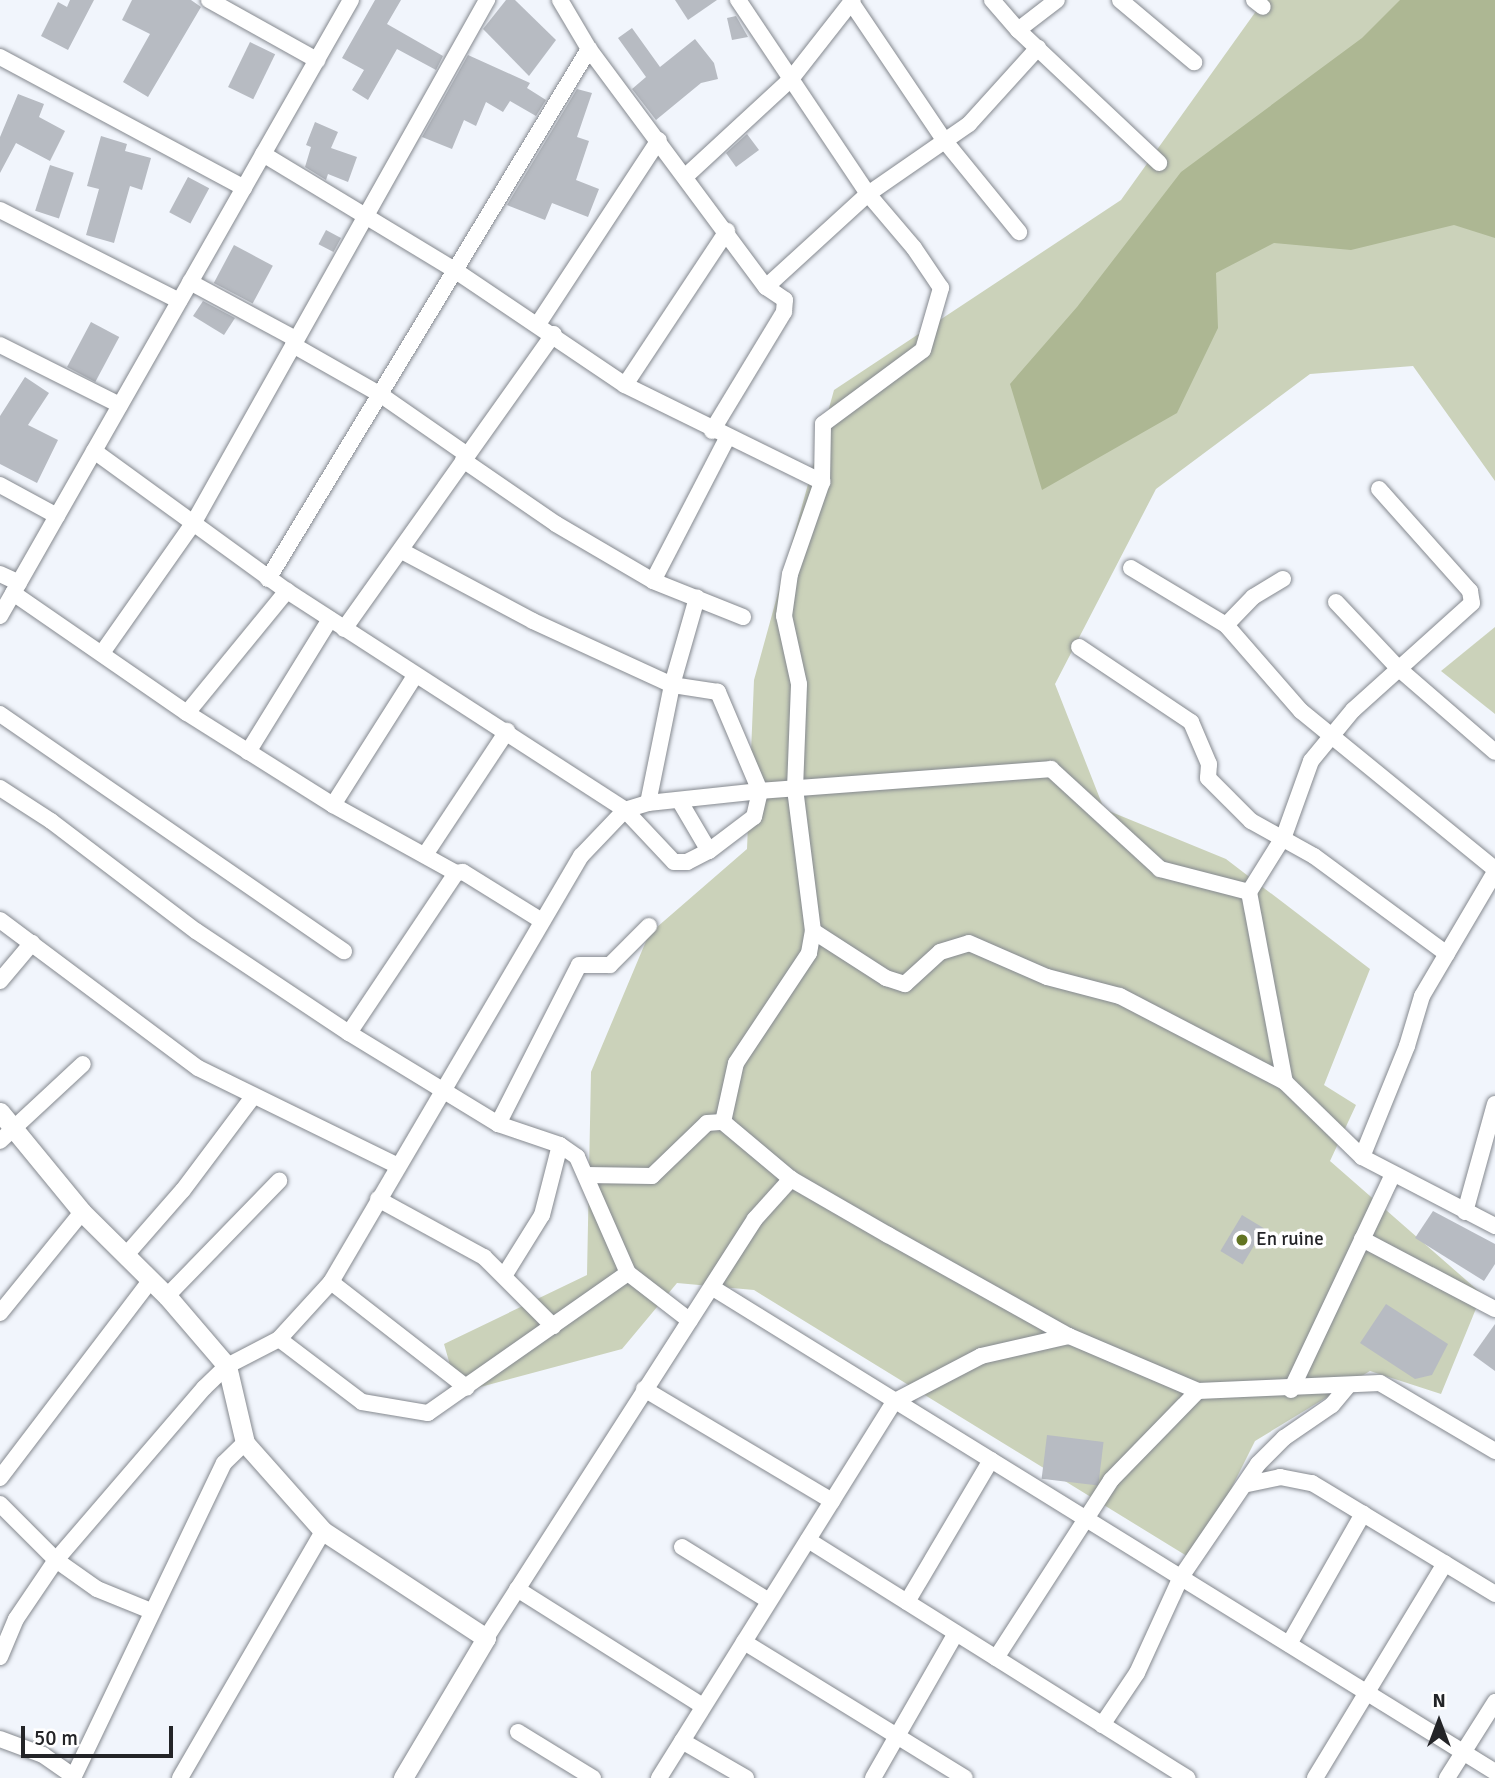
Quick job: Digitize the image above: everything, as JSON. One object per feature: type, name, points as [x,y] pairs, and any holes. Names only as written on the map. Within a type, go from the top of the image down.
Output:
[{"type":"street","points":[[209,0],[317,60]]},
{"type":"street","points":[[0,616],[351,0]]},
{"type":"street","points":[[102,653],[194,522],[487,0]]},
{"type":"street","points":[[723,1122],[736,1063],[809,953],[813,931],[796,789],[799,684],[784,616],[790,574],[822,482],[823,424],[923,350],[941,288],[914,247],[868,194],[738,0]]},
{"type":"street","points":[[992,0],[1018,30],[1160,163]]},
{"type":"street","points":[[1018,30],[1057,0]]},
{"type":"street","points":[[1120,0],[1194,62]]},
{"type":"street","points":[[687,175],[791,79],[852,1],[944,140],[1019,232]]},
{"type":"street","points":[[566,2],[589,49],[687,175],[766,287],[783,297],[784,312],[720,434],[653,581]]},
{"type":"street","points":[[766,287],[868,194],[969,124],[1000,94],[1038,48]]},
{"type":"street","points":[[268,579],[381,395],[453,269],[589,49]]},
{"type":"street","points":[[0,57],[244,188]]},
{"type":"street","points":[[538,324],[659,140]]},
{"type":"street","points":[[263,154],[453,269],[554,334],[625,385],[822,482]]},
{"type":"street","points":[[0,210],[179,301]]},
{"type":"street","points":[[625,385],[727,232]]},
{"type":"street","points":[[190,282],[381,395],[556,524],[653,581],[743,617]]},
{"type":"street","points":[[344,629],[554,334]]},
{"type":"street","points":[[0,345],[120,405]]},
{"type":"street","points":[[94,451],[268,579],[415,676],[507,731],[625,810],[674,862],[687,862],[709,851],[754,817],[760,791],[719,692],[672,685],[533,621],[402,551]]},
{"type":"street","points":[[0,485],[57,516]]},
{"type":"street","points":[[1285,1082],[1249,892],[1284,836],[1311,761],[1398,668],[1465,612],[1472,597],[1379,489]]},
{"type":"street","points":[[1131,568],[1226,625],[1270,679],[1330,738],[1495,870],[1422,996],[1407,1046],[1362,1157]]},
{"type":"street","points":[[0,574],[102,653],[187,713],[333,805],[456,873],[463,872],[542,921]]},
{"type":"street","points":[[1226,625],[1253,597],[1283,579]]},
{"type":"street","points":[[187,713],[287,591]]},
{"type":"street","points":[[648,803],[672,685],[697,598]]},
{"type":"street","points":[[1336,602],[1398,668],[1495,752]]},
{"type":"street","points":[[248,752],[330,619]]},
{"type":"street","points":[[1079,647],[1191,722],[1209,764],[1208,778],[1251,821],[1284,836],[1447,954]]},
{"type":"street","points":[[333,805],[415,676]]},
{"type":"street","points":[[0,714],[344,950]]},
{"type":"street","points":[[425,855],[507,731]]},
{"type":"street","points":[[0,1657],[16,1619],[56,1560],[227,1366],[279,1339],[331,1282],[439,1091],[581,856],[625,810],[648,803],[760,791],[1051,769],[1160,869],[1249,892]]},
{"type":"street","points":[[0,788],[51,821],[196,931],[439,1091],[498,1125],[560,1145],[577,1157],[628,1273],[690,1321]]},
{"type":"street","points":[[679,800],[709,851]]},
{"type":"street","points":[[349,1033],[456,873]]},
{"type":"street","points":[[0,920],[198,1068],[252,1098],[396,1165]]},
{"type":"street","points":[[498,1125],[579,965],[610,965],[649,926]]},
{"type":"street","points":[[813,931],[886,978],[905,984],[940,952],[969,943],[1047,977],[1120,996],[1285,1082],[1362,1157],[1495,1226]]},
{"type":"street","points":[[0,981],[32,943]]},
{"type":"street","points":[[83,1064],[4,1127],[82,1212],[167,1296],[227,1366],[244,1422],[245,1443],[324,1531],[486,1638]]},
{"type":"street","points":[[126,1255],[206,1162],[252,1098]]},
{"type":"street","points":[[1465,1212],[1495,1104]]},
{"type":"street","points":[[586,1175],[652,1176],[707,1124],[723,1122],[791,1179],[1069,1336],[1198,1391],[1291,1390],[1380,1383],[1495,1451]]},
{"type":"street","points":[[503,1276],[542,1215],[560,1145]]},
{"type":"street","points":[[1291,1390],[1393,1174]]},
{"type":"street","points":[[403,1778],[486,1638],[755,1219],[791,1179]]},
{"type":"street","points":[[167,1296],[279,1181]]},
{"type":"street","points":[[378,1199],[484,1256],[554,1326]]},
{"type":"street","points":[[0,1313],[82,1212]]},
{"type":"street","points":[[1362,1239],[1495,1309]]},
{"type":"street","points":[[279,1339],[362,1402],[428,1413],[628,1273]]},
{"type":"street","points":[[0,1478],[150,1281]]},
{"type":"street","points":[[331,1282],[467,1388]]},
{"type":"street","points":[[713,1288],[1495,1772]]},
{"type":"street","points":[[659,1778],[895,1401],[981,1356],[1069,1336]]},
{"type":"street","points":[[1102,1725],[1137,1673],[1181,1577],[1271,1449],[1332,1405],[1348,1386]]},
{"type":"street","points":[[645,1389],[832,1501]]},
{"type":"street","points":[[996,1658],[1111,1479],[1198,1391]]},
{"type":"street","points":[[0,1739],[43,1755],[74,1777],[224,1463],[245,1443]]},
{"type":"street","points":[[907,1602],[991,1460]]},
{"type":"street","points":[[1248,1484],[1295,1478],[1312,1483],[1495,1594]]},
{"type":"street","points":[[0,1504],[56,1560],[97,1589],[151,1611]]},
{"type":"street","points":[[1289,1644],[1363,1514]]},
{"type":"street","points":[[180,1778],[324,1531]]},
{"type":"street","points":[[808,1540],[1187,1778]]},
{"type":"street","points":[[682,1547],[769,1601]]},
{"type":"street","points":[[1315,1778],[1445,1563]]},
{"type":"street","points":[[517,1589],[704,1706]]},
{"type":"street","points":[[873,1778],[956,1633]]},
{"type":"street","points":[[744,1642],[965,1778]]},
{"type":"street","points":[[1447,1778],[1495,1702]]},
{"type":"street","points":[[518,1732],[593,1778]]},
{"type":"street","points":[[682,1741],[746,1778]]},
{"type":"shaded area","points":[[1264,0],[1495,0],[1495,481],[1413,366],[1310,374],[1156,489],[1055,684],[1104,809],[1226,859],[1370,969],[1324,1085],[1356,1105],[1330,1161],[1482,1294],[1441,1394],[1370,1371],[1255,1441],[1195,1561],[754,1290],[677,1283],[622,1349],[458,1393],[444,1344],[587,1275],[591,1072],[649,934],[747,849],[754,680],[834,390],[1121,200]]},
{"type":"shaded area","points":[[1400,0],[1495,0],[1495,238],[1454,225],[1351,250],[1274,243],[1216,273],[1218,328],[1177,413],[1042,490],[1010,384],[1077,307],[1181,172],[1362,38]]},
{"type":"shaded area","points":[[1495,627],[1495,714],[1441,671]]},
{"type":"building","points":[[70,0],[94,0],[68,50],[41,36],[58,2],[67,7]]},
{"type":"building","points":[[132,0],[191,0],[201,7],[148,97],[123,82],[150,34],[122,20]]},
{"type":"building","points":[[375,0],[401,0],[387,24],[443,56],[436,70],[397,49],[368,100],[352,90],[364,70],[342,58]]},
{"type":"building","points":[[506,0],[515,0],[556,40],[529,76],[483,29]]},
{"type":"building","points":[[675,0],[717,0],[688,20]]},
{"type":"building","points":[[736,16],[748,37],[732,40],[727,18]]},
{"type":"building","points":[[632,28],[660,67],[695,39],[714,63],[718,79],[701,83],[656,120],[632,89],[646,77],[618,38]]},
{"type":"building","points":[[250,42],[275,54],[253,99],[228,87]]},
{"type":"building","points":[[468,55],[530,83],[527,88],[546,100],[536,116],[510,101],[503,112],[486,102],[476,126],[464,120],[452,149],[422,137]]},
{"type":"building","points":[[577,89],[592,93],[577,137],[589,141],[576,180],[599,189],[588,217],[552,203],[545,220],[507,205]]},
{"type":"building","points":[[18,94],[44,104],[39,117],[65,131],[50,161],[16,143],[0,173],[0,137]]},
{"type":"building","points":[[315,122],[338,132],[331,148],[357,157],[348,182],[328,174],[326,180],[305,167],[311,147],[306,145]]},
{"type":"building","points":[[747,134],[759,150],[736,167],[726,153]]},
{"type":"building","points":[[101,136],[127,144],[125,151],[151,158],[142,190],[130,186],[114,243],[86,235],[99,189],[87,186]]},
{"type":"building","points":[[50,165],[74,173],[59,218],[35,211]]},
{"type":"building","points":[[188,177],[209,188],[190,224],[169,212]]},
{"type":"building","points":[[326,230],[341,238],[333,252],[318,244]]},
{"type":"building","points":[[234,245],[273,266],[253,304],[214,283]]},
{"type":"building","points":[[203,301],[235,318],[224,335],[193,316]]},
{"type":"building","points":[[91,322],[119,337],[95,382],[67,367]]},
{"type":"building","points":[[25,377],[49,393],[28,425],[58,440],[37,483],[0,464],[0,416]]},
{"type":"building","points":[[1433,1211],[1495,1244],[1495,1264],[1484,1281],[1415,1238]]},
{"type":"building","name":"En ruine","points":[[1242,1215],[1264,1228],[1243,1264],[1220,1251]]},
{"type":"building","points":[[1386,1304],[1448,1344],[1432,1375],[1415,1379],[1360,1343]]},
{"type":"building","points":[[1495,1324],[1495,1371],[1473,1355]]},
{"type":"building","points":[[1047,1435],[1104,1442],[1098,1486],[1042,1479]]},
{"type":"place","name":"En ruine","points":[[1242,1240]]}]
